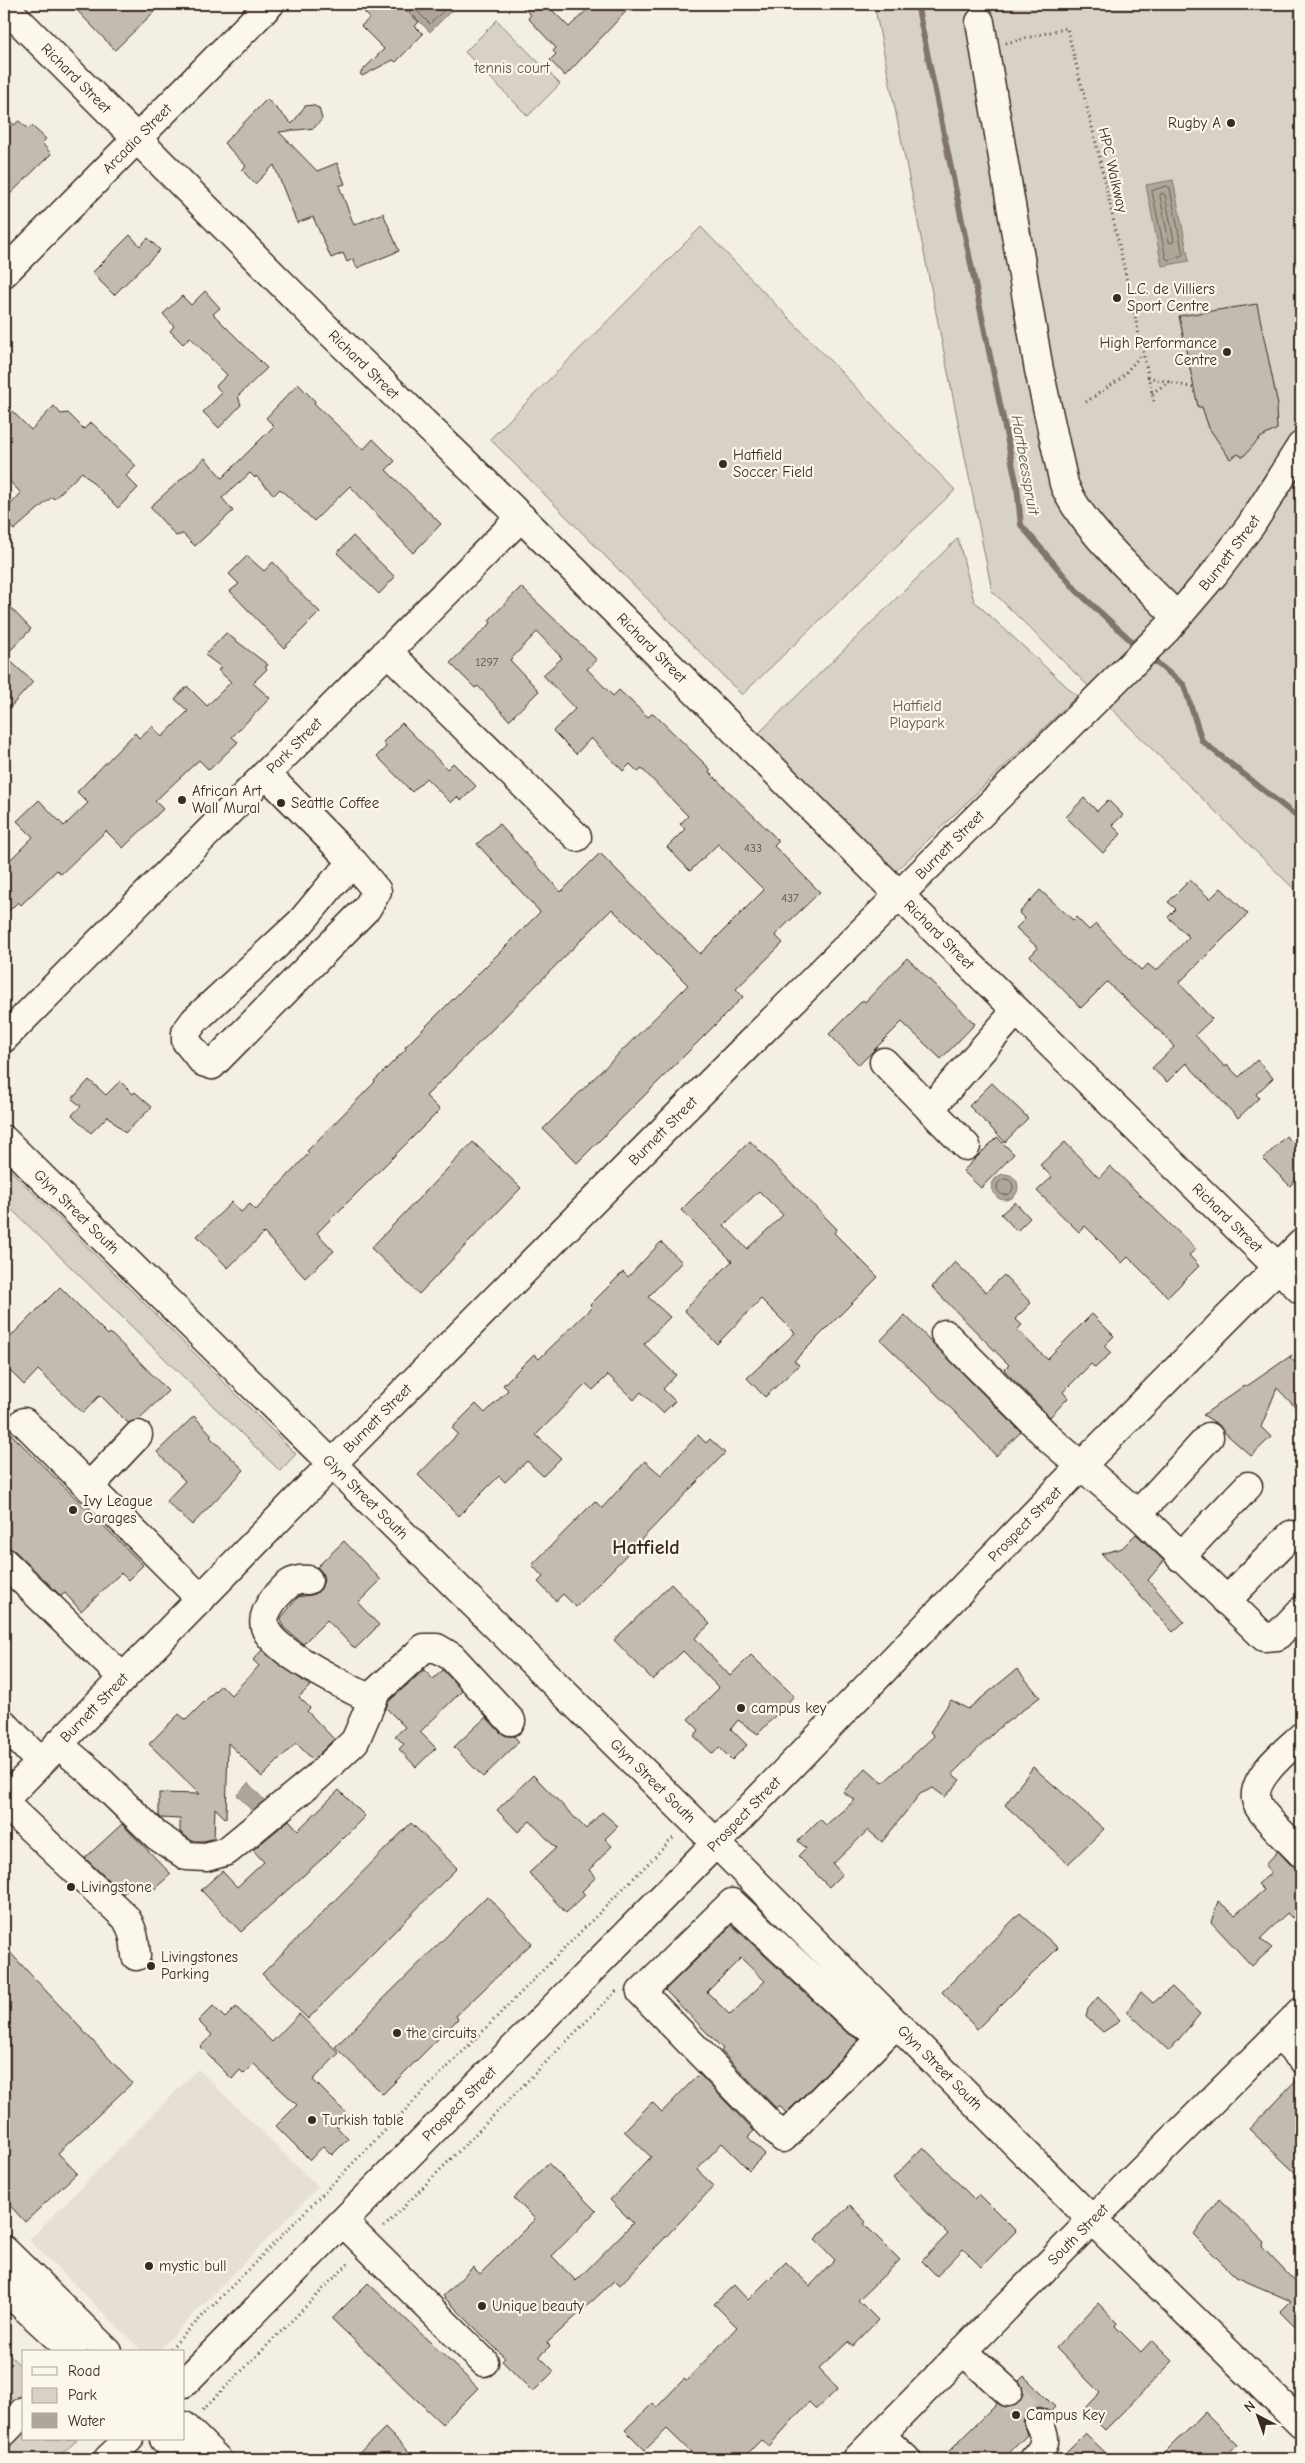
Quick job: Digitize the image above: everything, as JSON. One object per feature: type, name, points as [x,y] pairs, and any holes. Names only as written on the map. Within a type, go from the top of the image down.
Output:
[{"type":"street","name":"Arcadia Street","points":[[4,272],[270,4]]},
{"type":"street","name":"Richard Street","points":[[4,6],[324,326],[521,517],[1016,1011],[1301,1290]]},
{"type":"street","points":[[980,22],[1039,370],[1064,484],[1068,496],[1083,517],[1172,623]]},
{"type":"street","name":"Burnett Street","points":[[4,1801],[331,1465],[898,894],[1172,623],[1214,574],[1251,525],[1301,446]]},
{"type":"street","name":"Park Street","points":[[4,1038],[521,517]]},
{"type":"street","points":[[388,651],[577,837]]},
{"type":"street","points":[[266,774],[354,863],[377,890],[367,908],[212,1065],[203,1062],[186,1041],[186,1032],[195,1020],[302,922],[335,881],[354,863]]},
{"type":"street","points":[[930,1109],[1016,1011]]},
{"type":"street","points":[[884,1062],[966,1146]]},
{"type":"street","name":"Glyn Street South","points":[[4,1140],[331,1465],[692,1819],[1092,2220],[1301,2424]]},
{"type":"street","name":"Prospect Street","points":[[185,2382],[716,1843],[1080,1467],[1301,1244]]},
{"type":"street","points":[[945,1334],[1080,1467],[1138,1514],[1264,1637],[1277,1636],[1301,1611]]},
{"type":"street","points":[[24,1422],[201,1599]]},
{"type":"street","points":[[89,1487],[138,1435]]},
{"type":"street","points":[[1138,1514],[1209,1437]]},
{"type":"street","points":[[1180,1556],[1248,1486]]},
{"type":"street","points":[[1226,1601],[1292,1535]]},
{"type":"street","points":[[4,1562],[123,1678]]},
{"type":"street","points":[[308,1580],[298,1579],[288,1583],[267,1608],[264,1626],[268,1635],[296,1659],[372,1700]]},
{"type":"street","points":[[4,1724],[49,1753],[90,1772],[157,1836],[187,1856],[206,1857],[228,1851],[318,1776],[355,1741],[376,1692],[424,1648],[437,1648],[452,1656],[511,1721]]},
{"type":"street","points":[[1301,1737],[1265,1771],[1256,1795],[1259,1807],[1301,1853]]},
{"type":"street","points":[[4,1801],[126,1918],[132,1928],[135,1939],[136,1956]]},
{"type":"street","points":[[732,1903],[856,2020],[864,2025],[889,2016],[783,2138],[641,1992],[732,1903]]},
{"type":"street","name":"South Street","points":[[858,2459],[1092,2220],[1301,2012]]},
{"type":"street","points":[[1278,2035],[1301,2058]]},
{"type":"street","points":[[343,2222],[484,2362]]},
{"type":"street","points":[[4,2250],[106,2350]]},
{"type":"street","points":[[4,2288],[72,2350]]},
{"type":"street","points":[[963,2351],[1008,2392]]},
{"type":"street","points":[[4,2432],[22,2413]]},
{"type":"street","points":[[192,2419],[217,2459]]},
{"type":"street","points":[[1034,2459],[1044,2448],[1046,2440],[1039,2423]]},
{"type":"street","points":[[881,2436],[906,2459]]},
{"type":"street","points":[[108,2459],[128,2440]]},
{"type":"street","points":[[165,2440],[185,2459]]},
{"type":"path","name":"HPC Walkway","points":[[985,49],[1068,28],[1098,151],[1154,402]]},
{"type":"path","points":[[1086,402],[1120,379],[1143,354]]},
{"type":"path","points":[[1148,376],[1194,388]]},
{"type":"path","points":[[1152,393],[1170,381]]},
{"type":"path","points":[[168,2350],[692,1819]]},
{"type":"path","points":[[192,2419],[366,2246],[621,1986]]},
{"type":"shaded area","points":[[198,2069],[318,2187],[159,2350],[141,2350],[29,2240]]},
{"type":"green space","name":"L.C. de Villiers Sport Centre","points":[[874,4],[1301,4],[1301,896],[992,591]]},
{"type":"green space","name":"tennis court","points":[[497,20],[560,84],[528,116],[465,52]]},
{"type":"green space","name":"Hatfield Soccer Field","points":[[701,227],[955,490],[742,695],[490,439]]},
{"type":"green space","name":"Hatfield Playpark","points":[[958,538],[974,601],[1077,696],[896,871],[757,735]]},
{"type":"green space","points":[[4,1164],[296,1454],[280,1471],[4,1202]]},
{"type":"green space","points":[[4,2350],[22,2367],[22,2440],[77,2440],[57,2459],[4,2459]]},
{"type":"water","points":[[402,4],[453,4],[456,6],[430,32]]},
{"type":"water","points":[[1173,180],[1189,261],[1162,266],[1146,185]]},
{"type":"water","points":[[1005,1174],[1014,1178],[1018,1187],[1014,1196],[1005,1200],[996,1196],[992,1187],[996,1178]]},
{"type":"water","points":[[248,1783],[268,1804],[257,1816],[237,1795]]},
{"type":"building","points":[[71,4],[162,4],[115,50]]},
{"type":"building","points":[[356,4],[399,4],[419,22],[415,26],[423,34],[396,62],[393,60],[362,76],[360,73],[384,49],[361,26],[370,18]]},
{"type":"building","points":[[519,4],[546,4],[569,27],[593,4],[633,4],[565,76],[550,60],[556,54],[553,51],[556,48],[528,18],[531,15]]},
{"type":"building","points":[[267,99],[292,124],[305,106],[312,105],[319,108],[322,119],[314,128],[279,132],[317,171],[337,163],[345,184],[339,186],[354,225],[383,213],[399,251],[357,268],[353,259],[347,262],[343,253],[331,258],[313,217],[297,223],[274,165],[255,184],[242,170],[246,166],[224,143]]},
{"type":"building","points":[[4,114],[14,125],[19,121],[28,129],[32,126],[46,139],[42,143],[51,154],[4,200]]},
{"type":"building","points":[[130,235],[140,246],[148,238],[160,250],[114,295],[92,273]]},
{"type":"building","points":[[205,291],[220,308],[213,314],[267,368],[238,396],[241,405],[219,428],[203,412],[222,393],[216,386],[227,375],[190,337],[183,344],[170,331],[174,326],[163,314],[182,296],[191,305]]},
{"type":"building","name":"High Performance Centre","points":[[1257,304],[1278,405],[1276,410],[1277,429],[1260,438],[1243,457],[1238,454],[1230,459],[1209,428],[1202,407],[1198,407],[1179,316]]},
{"type":"building","points":[[298,384],[315,401],[314,403],[360,447],[364,449],[373,439],[395,461],[386,470],[441,524],[413,553],[350,486],[314,521],[280,489],[274,495],[256,476],[255,478],[250,473],[222,498],[233,511],[195,546],[183,534],[176,536],[150,507],[205,458],[222,478],[274,426],[266,418]]},
{"type":"building","points":[[4,403],[31,430],[54,406],[61,414],[68,413],[84,429],[91,422],[136,466],[126,476],[138,488],[118,508],[82,472],[54,499],[52,497],[14,530],[4,521],[4,512],[21,493],[4,476]]},
{"type":"building","points":[[353,536],[395,577],[379,594],[337,553]]},
{"type":"building","points":[[247,556],[264,571],[273,562],[288,578],[286,579],[320,612],[284,648],[230,591],[239,584],[229,574]]},
{"type":"building","points":[[521,587],[597,660],[587,669],[613,696],[619,690],[648,717],[653,713],[779,841],[774,846],[820,892],[775,935],[783,943],[736,989],[743,997],[577,1163],[543,1129],[688,985],[612,909],[426,1096],[440,1110],[317,1233],[334,1251],[305,1278],[264,1233],[228,1268],[197,1236],[232,1202],[241,1212],[250,1204],[256,1210],[309,1153],[307,1151],[375,1082],[406,1049],[405,1047],[540,912],[477,844],[499,824],[561,892],[600,853],[700,954],[764,890],[718,844],[690,871],[667,847],[685,829],[680,824],[688,816],[642,769],[638,772],[630,764],[623,771],[591,738],[576,754],[553,731],[575,709],[543,675],[562,658],[537,632],[510,660],[539,691],[509,720],[478,686],[475,688],[450,663],[491,623],[489,620]]},
{"type":"building","points":[[4,601],[31,629],[5,656],[33,682],[4,714]]},
{"type":"building","points":[[226,633],[268,665],[265,667],[267,669],[253,683],[270,698],[232,737],[238,742],[209,770],[199,760],[155,801],[163,809],[123,848],[106,831],[61,874],[57,870],[21,905],[18,902],[4,916],[4,866],[33,837],[17,821],[39,800],[64,826],[88,803],[77,792],[135,733],[139,738],[152,726],[162,737],[188,711],[175,699],[187,686],[207,706],[231,682],[218,670],[221,667],[205,655]]},
{"type":"building","points":[[402,723],[447,769],[453,763],[476,786],[461,801],[457,797],[451,803],[426,778],[412,792],[377,756],[386,747],[383,742]]},
{"type":"building","points":[[1084,798],[1097,811],[1108,800],[1123,815],[1112,825],[1121,834],[1103,853],[1066,817]]},
{"type":"building","points":[[1190,880],[1210,899],[1221,888],[1248,914],[1179,983],[1212,1019],[1195,1035],[1225,1067],[1227,1065],[1239,1077],[1257,1060],[1273,1078],[1256,1094],[1259,1098],[1238,1118],[1186,1063],[1167,1082],[1152,1068],[1174,1047],[1167,1038],[1107,982],[1081,1008],[1030,956],[1038,948],[1016,928],[1025,919],[1019,913],[1040,890],[1073,920],[1076,917],[1089,930],[1096,924],[1141,970],[1148,964],[1156,971],[1189,937],[1168,917],[1176,909],[1168,902]]},
{"type":"building","points":[[907,958],[975,1024],[941,1059],[902,1022],[859,1065],[829,1034],[863,1000],[865,1002]]},
{"type":"building","points":[[89,1080],[106,1095],[120,1081],[133,1094],[135,1092],[152,1107],[125,1133],[108,1116],[91,1133],[72,1115],[81,1106],[72,1099]]},
{"type":"building","points":[[992,1083],[1028,1118],[1005,1142],[969,1106]]},
{"type":"building","points":[[1301,1132],[1301,1174],[1290,1186],[1263,1159],[1286,1136],[1292,1142]]},
{"type":"building","points":[[997,1137],[1014,1154],[981,1188],[963,1171]]},
{"type":"building","points":[[750,1141],[837,1229],[834,1233],[878,1277],[794,1361],[799,1365],[765,1397],[747,1378],[795,1333],[761,1299],[717,1344],[684,1310],[732,1261],[681,1210]],"holes":[[[759,1191],[783,1215],[747,1249],[724,1225]]]},
{"type":"building","points":[[473,1142],[521,1188],[419,1294],[371,1248]]},
{"type":"building","points":[[1065,1142],[1099,1178],[1110,1166],[1196,1249],[1189,1255],[1199,1266],[1168,1297],[1128,1257],[1122,1263],[1085,1226],[1079,1232],[1037,1191],[1052,1177],[1040,1165]]},
{"type":"building","points":[[1015,1202],[1030,1218],[1017,1231],[1001,1214]]},
{"type":"building","points":[[661,1242],[682,1262],[648,1297],[670,1317],[644,1344],[676,1375],[663,1389],[675,1401],[663,1413],[641,1392],[634,1400],[608,1375],[593,1390],[586,1384],[536,1435],[561,1458],[543,1476],[527,1461],[505,1482],[499,1476],[459,1516],[418,1475],[458,1434],[452,1428],[476,1404],[485,1413],[508,1390],[503,1385],[534,1354],[539,1359],[592,1307],[590,1305],[623,1272],[628,1277]]},
{"type":"building","points":[[955,1262],[986,1292],[1004,1275],[1031,1303],[1015,1319],[1022,1325],[1017,1330],[1047,1359],[1092,1314],[1114,1336],[1104,1346],[1111,1353],[1095,1368],[1091,1364],[1063,1392],[1068,1398],[1050,1417],[1004,1370],[1009,1365],[932,1287]]},
{"type":"building","points":[[60,1287],[108,1335],[110,1333],[136,1358],[168,1391],[138,1420],[128,1423],[100,1395],[83,1413],[38,1370],[24,1385],[4,1365],[4,1343]]},
{"type":"building","points":[[905,1315],[1021,1432],[996,1456],[965,1422],[881,1340]]},
{"type":"building","points":[[1292,1355],[1290,1358],[1301,1367],[1301,1413],[1277,1388],[1261,1427],[1271,1437],[1251,1456],[1224,1432],[1219,1425],[1203,1415]]},
{"type":"building","points":[[194,1416],[212,1435],[210,1437],[244,1470],[192,1525],[166,1501],[185,1481],[157,1452]]},
{"type":"building","points":[[4,1427],[143,1565],[128,1580],[121,1573],[81,1611],[65,1593],[61,1596],[15,1551],[4,1545]]},
{"type":"building","points":[[698,1435],[706,1443],[710,1439],[725,1453],[576,1607],[563,1594],[556,1601],[538,1582],[543,1577],[532,1565],[595,1501],[602,1508],[645,1461],[661,1475]]},
{"type":"building","points":[[1136,1534],[1164,1561],[1148,1580],[1184,1622],[1173,1632],[1102,1554],[1122,1548]]},
{"type":"building","points":[[344,1541],[381,1580],[358,1603],[379,1625],[355,1649],[327,1620],[303,1644],[283,1627],[281,1618],[298,1597],[315,1594],[321,1589],[324,1580],[322,1572],[317,1567]]},
{"type":"building","points":[[671,1584],[710,1624],[695,1638],[730,1676],[751,1655],[794,1696],[758,1734],[738,1720],[731,1729],[747,1745],[732,1760],[719,1747],[713,1754],[694,1736],[699,1730],[688,1719],[719,1688],[683,1651],[653,1680],[614,1640]]},
{"type":"building","points":[[262,1650],[310,1686],[299,1697],[310,1708],[307,1711],[334,1739],[313,1760],[296,1743],[262,1777],[228,1743],[226,1819],[215,1808],[214,1838],[204,1841],[192,1841],[180,1832],[180,1819],[161,1818],[159,1816],[159,1793],[200,1794],[149,1744],[179,1714],[186,1720],[221,1685],[231,1695],[259,1666],[253,1660]]},
{"type":"building","points":[[1017,1669],[1040,1697],[999,1728],[952,1774],[960,1780],[945,1797],[933,1788],[920,1794],[882,1842],[868,1830],[833,1864],[842,1874],[829,1887],[798,1856],[806,1848],[798,1841],[820,1819],[826,1825],[855,1800],[843,1792],[866,1768],[883,1783],[934,1736],[930,1732],[951,1700],[968,1709]]},
{"type":"building","points":[[424,1670],[433,1679],[443,1670],[462,1691],[420,1732],[436,1748],[416,1767],[399,1749],[404,1744],[395,1736],[405,1727],[386,1708],[389,1701]]},
{"type":"building","points":[[486,1717],[500,1732],[506,1736],[514,1736],[519,1742],[483,1777],[454,1747]]},
{"type":"building","points":[[1033,1767],[1104,1829],[1068,1864],[1005,1805]]},
{"type":"building","points":[[533,1775],[586,1829],[602,1812],[618,1826],[605,1839],[612,1846],[589,1870],[596,1877],[582,1891],[585,1895],[566,1913],[529,1873],[556,1848],[530,1821],[518,1832],[497,1810]]},
{"type":"building","points":[[339,1790],[365,1816],[324,1857],[241,1932],[201,1890],[222,1871],[237,1887],[264,1862],[253,1850],[289,1820],[298,1830]]},
{"type":"building","points":[[411,1823],[457,1868],[308,2019],[262,1974]]},
{"type":"building","points":[[122,1824],[171,1874],[150,1893],[138,1880],[123,1894],[85,1858]]},
{"type":"building","points":[[1278,1851],[1290,1864],[1301,1868],[1301,1907],[1292,1918],[1287,1913],[1260,1939],[1272,1948],[1252,1966],[1211,1922],[1218,1901],[1235,1915],[1264,1890],[1258,1884],[1271,1873],[1265,1865]]},
{"type":"building","points":[[487,1896],[532,1943],[456,2016],[458,2019],[383,2094],[335,2047]]},
{"type":"building","points":[[1020,1913],[1058,1948],[977,2029],[942,1992]]},
{"type":"building","points":[[732,1925],[845,2031],[859,2040],[786,2113],[779,2105],[776,2108],[721,2051],[723,2049],[665,1990]],"holes":[[[741,1958],[765,1981],[730,2015],[707,1992]]]},
{"type":"building","points":[[4,1946],[132,2083],[58,2153],[77,2173],[25,2222],[4,2199]]},
{"type":"building","points":[[1172,1987],[1200,2014],[1169,2051],[1127,2011],[1141,1992],[1153,2003]]},
{"type":"building","points":[[1098,1997],[1120,2021],[1103,2032],[1086,2017],[1088,2009]]},
{"type":"building","points":[[213,2006],[225,2018],[236,2007],[272,2042],[299,2014],[339,2053],[313,2080],[348,2115],[336,2126],[348,2139],[332,2155],[323,2146],[310,2160],[276,2126],[297,2105],[254,2064],[244,2074],[240,2070],[232,2079],[200,2047],[212,2035],[198,2021]]},
{"type":"building","points":[[699,2074],[754,2131],[748,2137],[765,2154],[749,2170],[722,2143],[697,2170],[714,2186],[620,2285],[615,2280],[547,2343],[550,2346],[539,2356],[554,2371],[533,2392],[502,2361],[505,2358],[443,2296],[473,2267],[480,2274],[535,2219],[514,2198],[548,2163],[596,2211],[552,2256],[576,2281],[633,2223],[610,2200],[651,2157],[624,2131],[652,2102],[662,2112]]},
{"type":"building","points":[[1301,2075],[1301,2178],[1249,2129]]},
{"type":"building","points":[[923,2147],[974,2199],[979,2194],[1016,2231],[981,2267],[963,2249],[937,2276],[922,2261],[948,2234],[893,2178]]},
{"type":"building","points":[[1219,2199],[1264,2242],[1262,2247],[1301,2288],[1301,2333],[1280,2312],[1291,2301],[1236,2277],[1194,2235]]},
{"type":"building","points":[[850,2205],[866,2222],[864,2224],[900,2260],[858,2300],[878,2320],[853,2346],[848,2342],[819,2369],[838,2389],[816,2409],[809,2402],[769,2446],[761,2440],[742,2459],[698,2459],[667,2429],[645,2450],[625,2430],[653,2403],[657,2407],[684,2379],[686,2381],[737,2327],[714,2304],[734,2285],[748,2300],[786,2262],[810,2286],[835,2260],[815,2239]]},
{"type":"building","points":[[368,2283],[478,2388],[442,2424],[332,2319]]},
{"type":"building","points":[[1098,2303],[1117,2323],[1115,2326],[1141,2352],[1152,2340],[1173,2361],[1105,2430],[1084,2410],[1100,2393],[1056,2348]]},
{"type":"building","name":"Campus Key","points":[[1024,2376],[1055,2407],[1050,2412],[1040,2407],[1033,2409],[1027,2414],[1023,2422],[1027,2435],[1003,2459],[941,2459],[997,2403],[1005,2407],[1012,2407],[1019,2403],[1023,2395],[1023,2388],[1019,2381]]},
{"type":"building","points":[[1205,2412],[1238,2445],[1223,2459],[1158,2459]]},
{"type":"building","points":[[385,2428],[415,2459],[353,2459]]},
{"type":"building","name":"Campus Key","points":[[1085,2433],[1112,2459],[1059,2459]]},
{"type":"waterway","name":"Hartbeesspruit","points":[[917,4],[1017,486],[1021,525],[1077,591],[1139,648]]},
{"type":"waterway","name":"Hartbeesspruit","points":[[1148,656],[1184,685],[1202,741],[1301,820]]},
{"type":"tunnel","points":[[1008,2392],[1039,2423]]},
{"type":"place","name":"Rugby A","points":[[1231,123]]},
{"type":"place","name":"L.C. de Villiers Sport Centre","points":[[1117,298]]},
{"type":"place","name":"High Performance Centre","points":[[1227,352]]},
{"type":"place","name":"Hatfield Soccer Field","points":[[723,464]]},
{"type":"place","name":"African Art Wall Mural","points":[[182,800]]},
{"type":"place","name":"Seattle Coffee","points":[[281,803]]},
{"type":"place","name":"Ivy League Garages","points":[[73,1510]]},
{"type":"place","name":"campus key","points":[[741,1708]]},
{"type":"place","name":"Livingstone","points":[[71,1887]]},
{"type":"place","name":"Livingstones Parking","points":[[151,1966]]},
{"type":"place","name":"the circuits","points":[[397,2033]]},
{"type":"place","name":"Turkish table","points":[[312,2120]]},
{"type":"place","name":"mystic bull","points":[[149,2266]]},
{"type":"place","name":"Unique beauty","points":[[482,2306]]},
{"type":"place","name":"Campus Key","points":[[1016,2415]]},
{"type":"district","name":"Hatfield","points":[[646,1547]]}]
